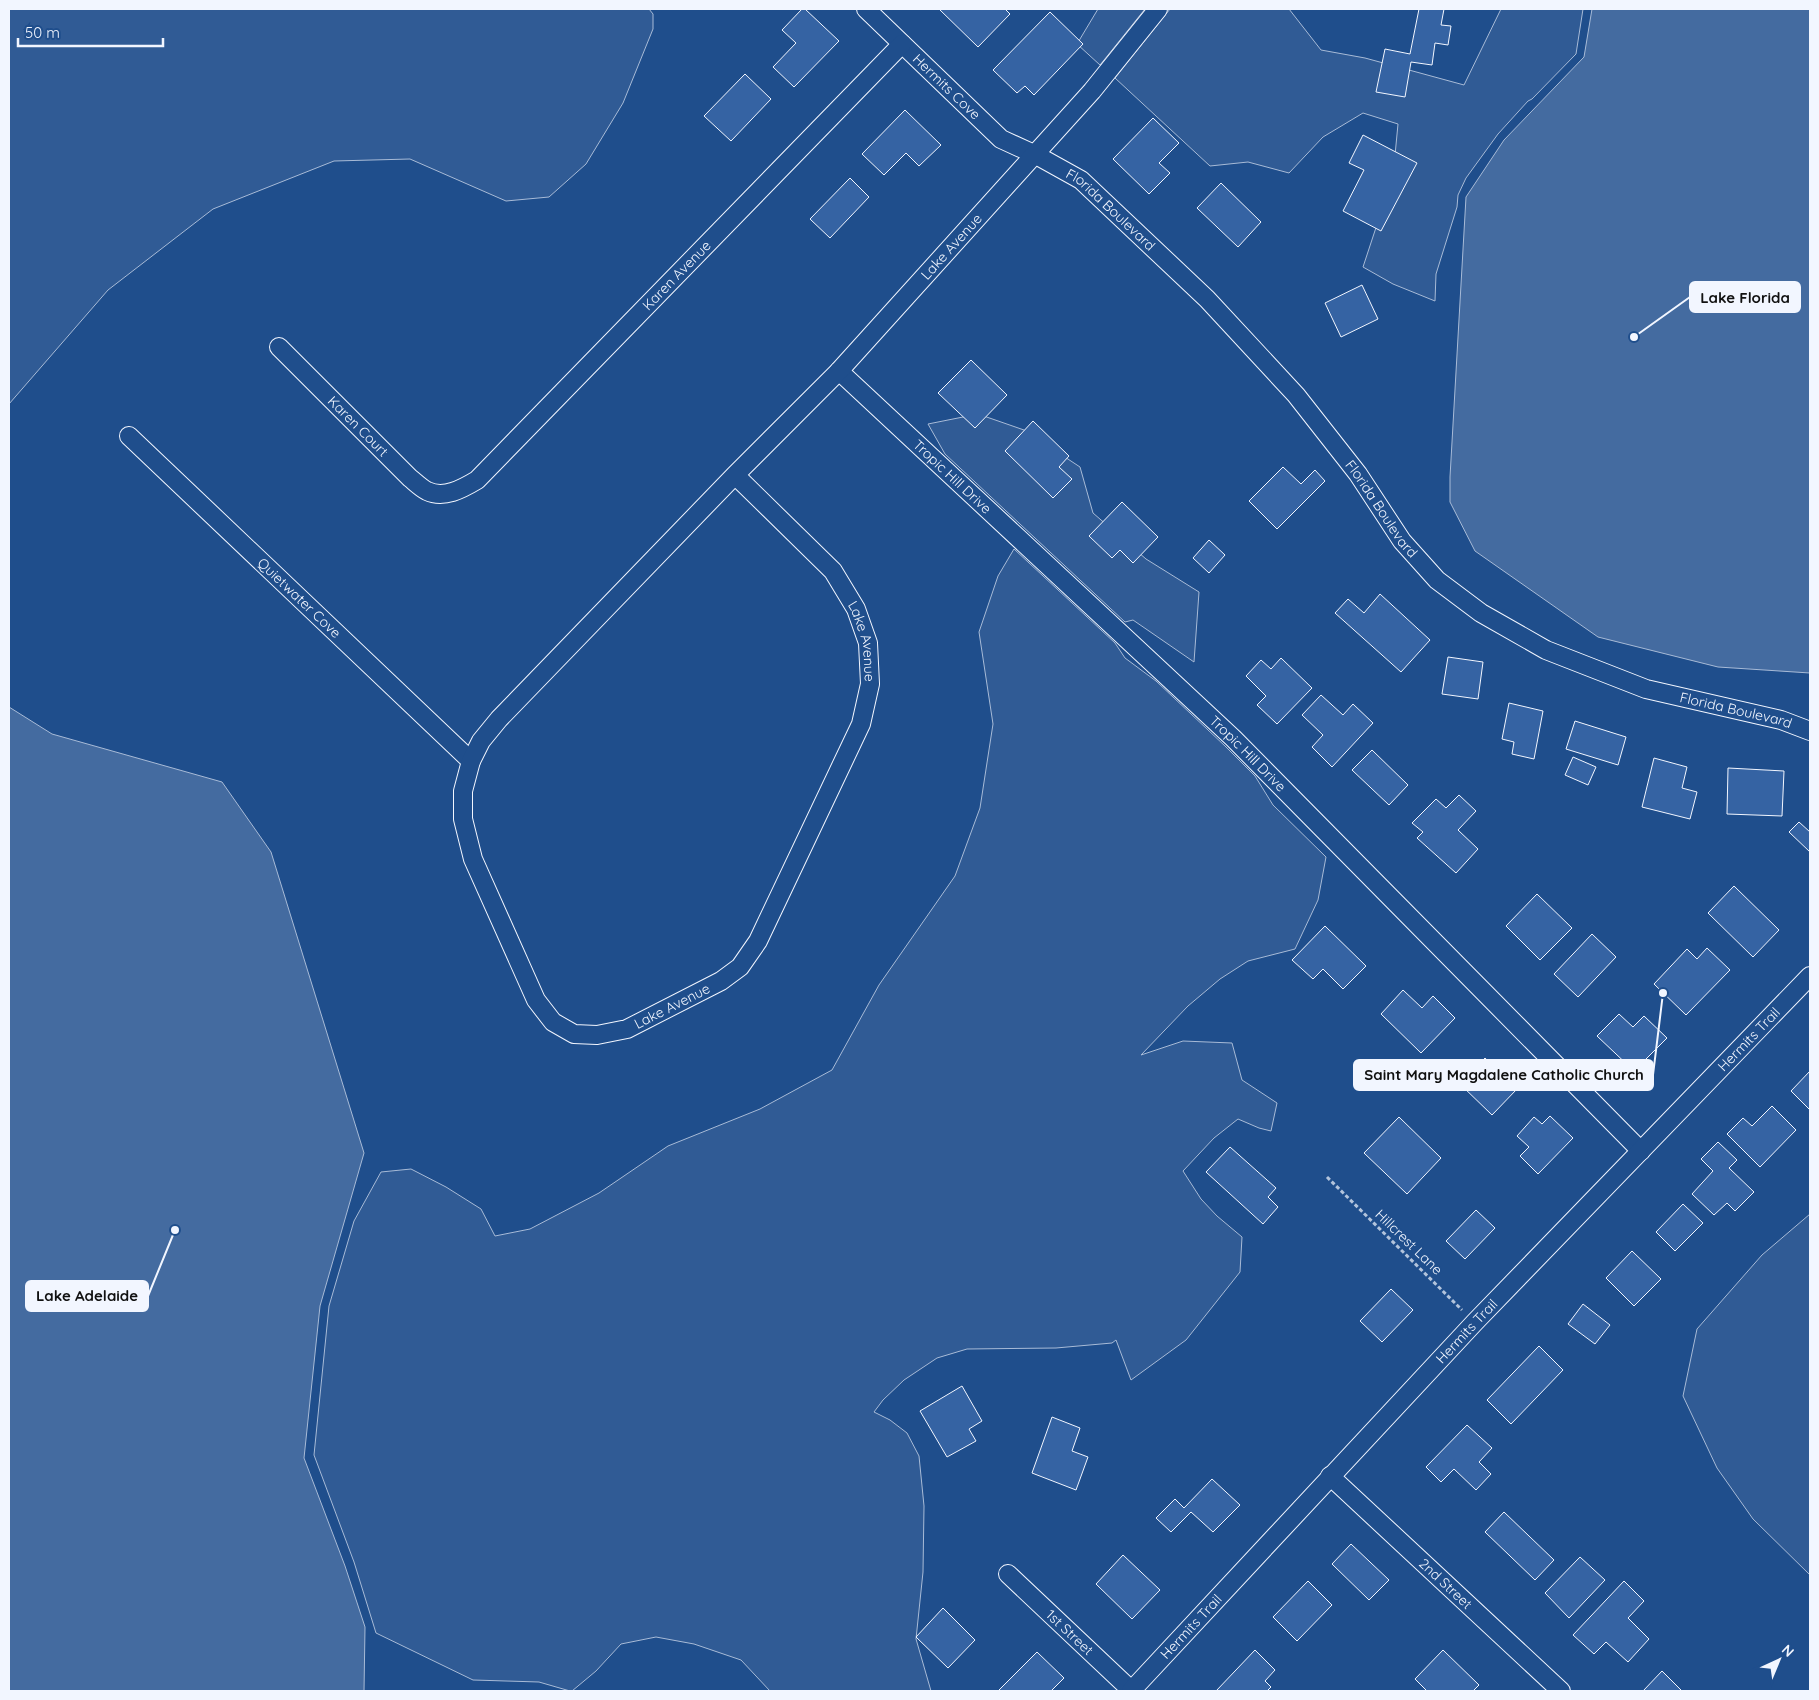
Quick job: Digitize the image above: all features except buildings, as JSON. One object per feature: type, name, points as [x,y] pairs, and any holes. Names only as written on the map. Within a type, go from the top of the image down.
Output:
[{"type":"street","name":"Hermits Cove","points":[[866,9],[1001,139],[1036,155]]},
{"type":"street","name":"Lake Avenue","points":[[735,475],[833,571],[856,609],[868,643],[870,684],[861,724],[758,942],[740,967],[721,981],[627,1029],[597,1035],[574,1034],[554,1022],[536,1000],[473,859],[463,819],[463,791],[471,761],[482,741],[499,719],[735,475],[840,371],[1036,155],[1092,91],[1158,9]]},
{"type":"street","name":"Karen Avenue","points":[[444,494],[462,489],[477,480],[902,44]]},
{"type":"street","name":"Florida Boulevard","points":[[1036,155],[1081,180],[1207,299],[1296,395],[1358,474],[1402,541],[1437,580],[1451,591],[1481,613],[1546,650],[1646,689],[1781,720],[1810,731]]},
{"type":"street","name":"Karen Court","points":[[279,347],[410,478],[427,491],[444,494]]},
{"type":"street","name":"Tropic Hill Drive","points":[[840,371],[1233,738],[1641,1151]]},
{"type":"street","name":"Quietwater Cove","points":[[129,436],[471,761]]},
{"type":"street","name":"Hermits Trail","points":[[1132,1691],[1475,1322],[1810,976]]},
{"type":"street","name":"2nd Street","points":[[1330,1476],[1561,1691]]},
{"type":"street","name":"1st Street","points":[[1008,1574],[1132,1691]]},
{"type":"path","name":"Hillcrest Lane","points":[[1327,1177],[1475,1322]]},
{"type":"shaded area","points":[[9,9],[649,9],[653,14],[653,29],[623,103],[586,164],[549,197],[506,201],[410,159],[334,161],[213,209],[108,290],[9,404]]},
{"type":"shaded area","points":[[1098,9],[1145,9],[1100,65],[1077,44]]},
{"type":"shaded area","points":[[1170,9],[1289,9],[1321,50],[1365,58],[1464,85],[1501,9],[1583,9],[1576,54],[1528,101],[1498,134],[1466,178],[1458,195],[1457,207],[1436,274],[1435,301],[1393,284],[1363,267],[1393,176],[1398,124],[1363,113],[1323,137],[1289,173],[1248,162],[1210,166],[1115,78]]},
{"type":"shaded area","points":[[1592,9],[1810,9],[1810,673],[1718,667],[1598,637],[1475,551],[1450,502],[1466,197],[1504,140],[1584,57]]},
{"type":"shaded area","points":[[978,414],[1024,430],[1080,467],[1093,513],[1146,559],[1199,592],[1194,662],[1133,620],[1125,622],[945,454],[928,424]]},
{"type":"shaded area","points":[[1014,549],[1115,643],[1125,658],[1156,681],[1225,746],[1255,776],[1273,805],[1326,857],[1318,900],[1295,949],[1248,961],[1220,979],[1188,1006],[1141,1055],[1183,1041],[1232,1043],[1242,1080],[1277,1103],[1271,1131],[1238,1119],[1214,1138],[1183,1171],[1201,1199],[1217,1216],[1242,1237],[1240,1272],[1186,1340],[1131,1380],[1116,1340],[1112,1343],[1056,1348],[967,1349],[937,1358],[904,1380],[883,1400],[874,1412],[890,1420],[907,1433],[919,1456],[924,1506],[923,1572],[916,1639],[931,1691],[770,1691],[741,1660],[694,1644],[656,1637],[621,1644],[596,1671],[570,1691],[539,1682],[473,1680],[376,1633],[354,1562],[314,1455],[329,1306],[354,1221],[381,1172],[411,1169],[446,1187],[481,1209],[495,1236],[530,1229],[599,1193],[668,1146],[760,1109],[832,1070],[879,985],[955,876],[980,808],[993,724],[979,632],[998,576]]},
{"type":"shaded area","points":[[9,707],[52,734],[222,782],[271,852],[364,1153],[320,1306],[304,1458],[345,1566],[365,1627],[364,1691],[9,1691]]},
{"type":"shaded area","points":[[1810,1214],[1810,1575],[1753,1519],[1717,1468],[1683,1396],[1697,1329],[1762,1255]]},
{"type":"place","name":"Lake Florida","points":[[1634,337]]},
{"type":"place","name":"Saint Mary Magdalene Catholic Church","points":[[1663,993]]},
{"type":"place","name":"Lake Adelaide","points":[[175,1230]]}]
